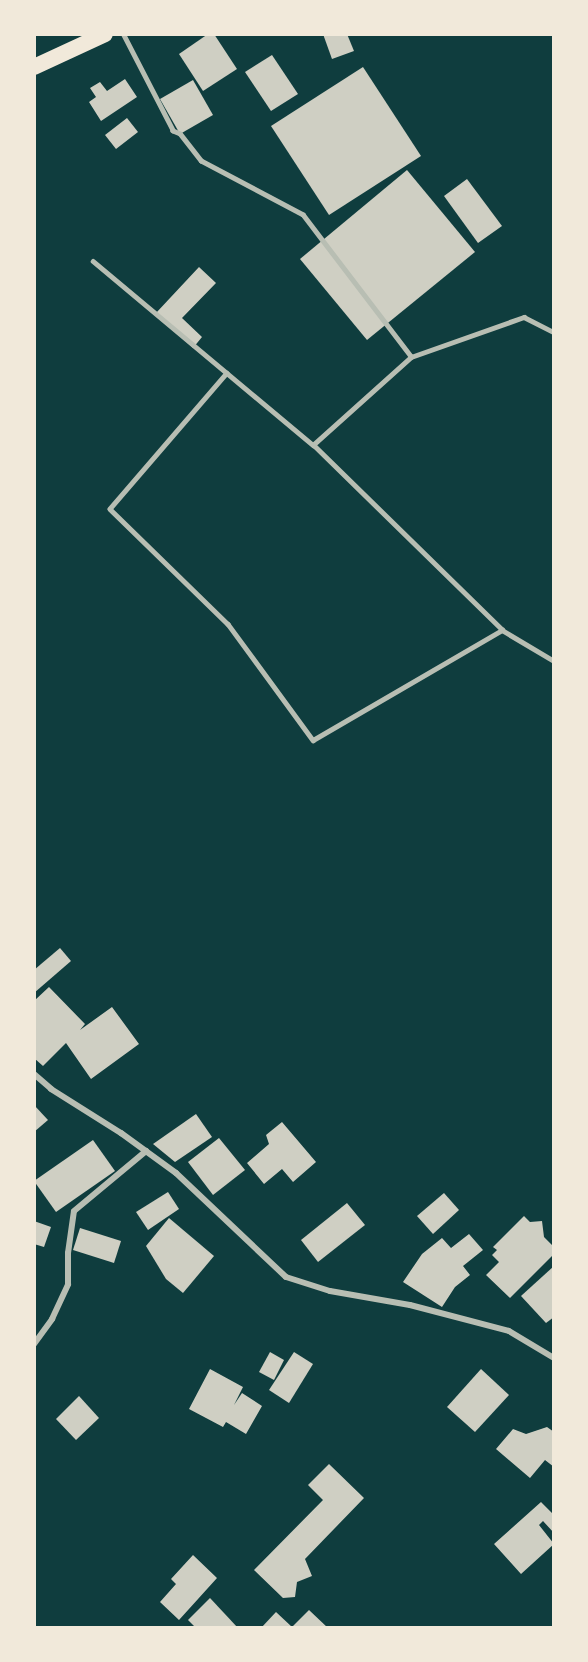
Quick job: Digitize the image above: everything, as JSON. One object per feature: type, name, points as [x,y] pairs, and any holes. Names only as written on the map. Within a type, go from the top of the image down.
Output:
[{"type":"highway","points":[[34,67],[105,34]]},
{"type":"street","points":[[34,1074],[51,1089],[176,1173],[286,1277],[330,1291],[410,1305],[509,1331],[554,1358]]},
{"type":"street","points":[[34,1344],[52,1319],[68,1284],[68,1253],[74,1211],[146,1151]]},
{"type":"lane","points":[[123,34],[173,131],[180,134],[201,161],[303,215],[411,357]]},
{"type":"lane","points":[[93,261],[314,445],[502,630],[554,661]]},
{"type":"lane","points":[[314,445],[411,357],[525,317],[554,332]]},
{"type":"lane","points":[[227,373],[110,509],[228,624],[313,740],[502,630]]},
{"type":"building","points":[[208,34],[214,34],[237,69],[203,91],[179,54]]},
{"type":"building","points":[[323,34],[347,34],[354,51],[332,59]]},
{"type":"building","points":[[272,55],[298,94],[271,111],[245,72]]},
{"type":"building","points":[[363,67],[421,156],[329,215],[271,126]]},
{"type":"building","points":[[125,79],[137,97],[101,121],[89,102],[96,97],[90,88],[100,82],[107,91]]},
{"type":"building","points":[[193,80],[213,115],[180,134],[160,99]]},
{"type":"building","points":[[127,118],[138,132],[116,149],[105,135]]},
{"type":"building","points":[[407,170],[475,252],[367,340],[300,259]]},
{"type":"building","points":[[467,179],[502,226],[478,243],[444,196]]},
{"type":"building","points":[[199,267],[216,283],[182,318],[202,337],[193,348],[156,313]]},
{"type":"building","points":[[60,948],[71,961],[34,993],[34,970]]},
{"type":"building","points":[[49,987],[85,1024],[80,1030],[112,1007],[139,1044],[91,1079],[66,1043],[43,1066],[34,1058],[34,1001]]},
{"type":"building","points":[[34,1105],[48,1120],[34,1132]]},
{"type":"building","points":[[196,1114],[212,1137],[175,1162],[153,1144]]},
{"type":"building","points":[[282,1122],[316,1162],[293,1182],[282,1169],[264,1184],[247,1163],[269,1144],[266,1135]]},
{"type":"building","points":[[219,1138],[245,1170],[213,1195],[188,1162]]},
{"type":"building","points":[[93,1140],[115,1171],[56,1212],[34,1181]]},
{"type":"building","points":[[168,1192],[179,1209],[148,1230],[136,1212]]},
{"type":"building","points":[[444,1193],[459,1210],[433,1234],[417,1216]]},
{"type":"building","points":[[347,1203],[365,1225],[318,1262],[301,1240]]},
{"type":"building","points":[[524,1216],[530,1222],[542,1221],[544,1237],[554,1247],[554,1254],[510,1298],[486,1275],[499,1262],[492,1255],[497,1250],[493,1247]]},
{"type":"building","points":[[169,1218],[214,1256],[183,1293],[166,1279],[146,1246]]},
{"type":"building","points":[[34,1221],[51,1227],[44,1247],[34,1244]]},
{"type":"building","points":[[80,1228],[121,1241],[114,1263],[73,1250]]},
{"type":"building","points":[[469,1234],[483,1250],[463,1266],[470,1275],[455,1287],[442,1307],[403,1282],[422,1254],[442,1238],[451,1248]]},
{"type":"building","points":[[554,1266],[554,1317],[546,1323],[521,1296]]},
{"type":"building","points":[[270,1352],[284,1360],[274,1380],[259,1372]]},
{"type":"building","points":[[294,1352],[313,1364],[289,1403],[269,1390]]},
{"type":"building","points":[[210,1369],[243,1387],[234,1405],[242,1393],[262,1406],[246,1434],[226,1422],[223,1427],[189,1409]]},
{"type":"building","points":[[481,1369],[509,1395],[475,1432],[447,1407]]},
{"type":"building","points":[[79,1396],[99,1418],[76,1440],[56,1419]]},
{"type":"building","points":[[547,1427],[554,1432],[554,1467],[545,1460],[530,1478],[496,1449],[513,1429],[526,1434]]},
{"type":"building","points":[[329,1464],[364,1498],[305,1559],[312,1576],[297,1582],[295,1597],[283,1598],[254,1570],[323,1500],[308,1485]]},
{"type":"building","points":[[541,1502],[554,1515],[554,1533],[543,1521],[539,1525],[554,1544],[521,1574],[494,1544]]},
{"type":"building","points":[[193,1555],[217,1578],[179,1620],[160,1602],[176,1584],[171,1579]]},
{"type":"building","points":[[210,1598],[238,1628],[196,1628],[188,1620]]},
{"type":"building","points":[[309,1610],[328,1628],[261,1628],[276,1612],[292,1627]]}]
